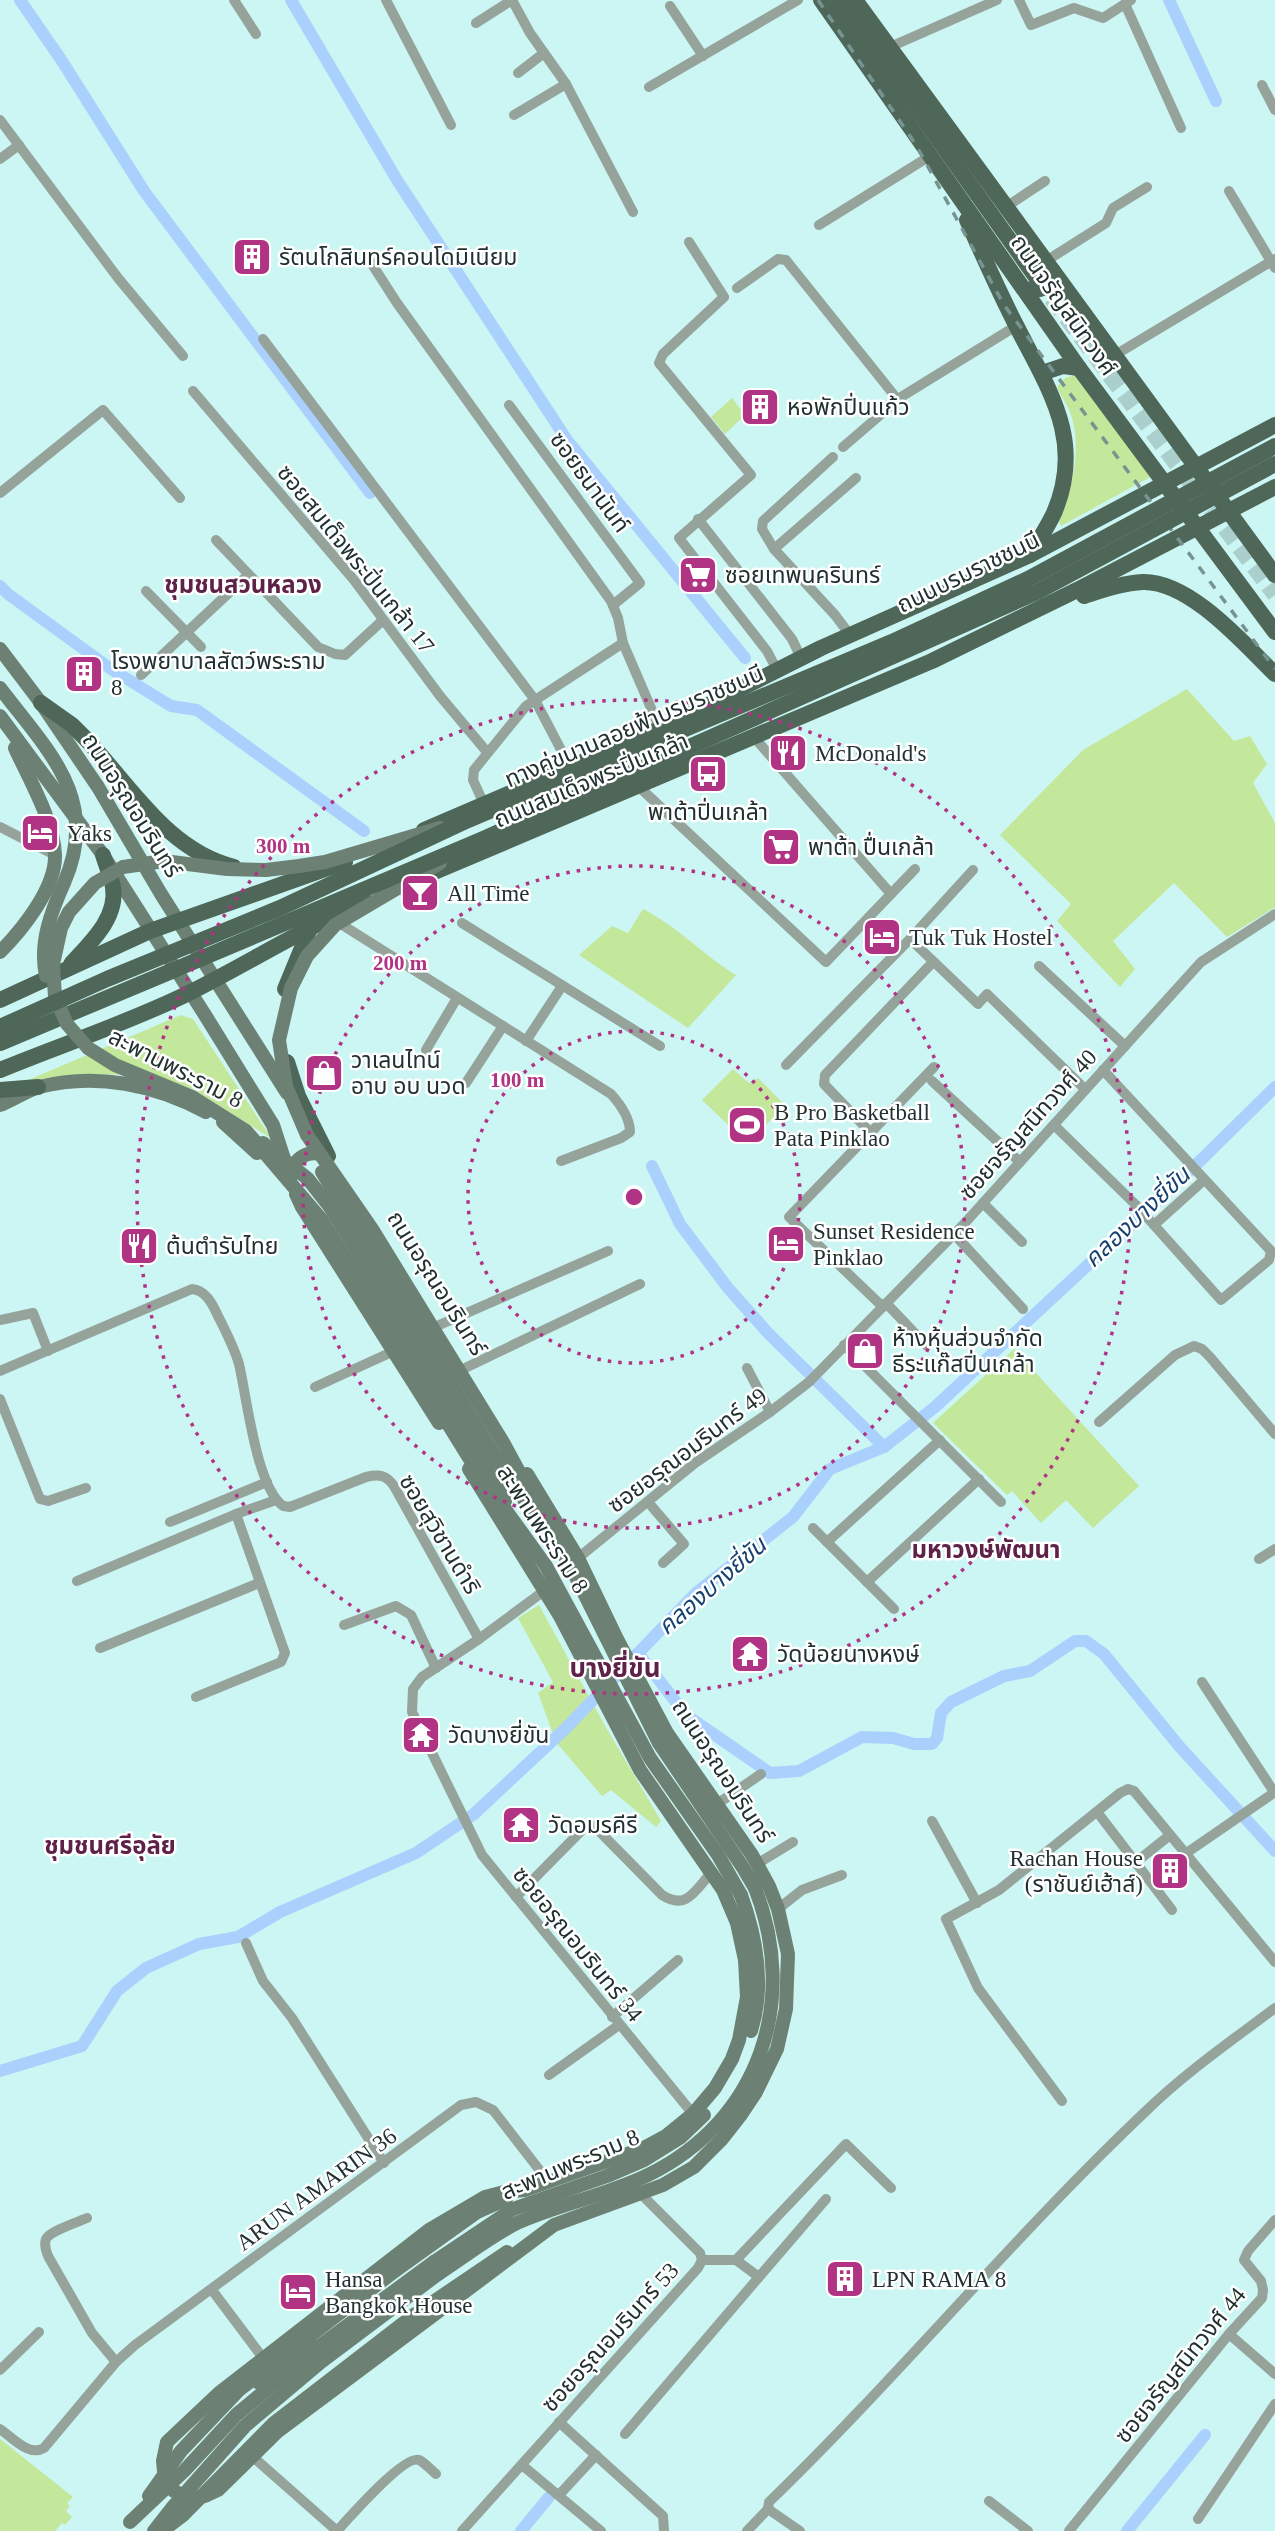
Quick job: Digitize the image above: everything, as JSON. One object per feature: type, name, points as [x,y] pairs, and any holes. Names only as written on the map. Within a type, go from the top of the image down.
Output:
[{"type":"main road","name":"ถนนจรัญสนิทวงศ์","points":[[821,0],[1079,368],[1275,632]]},
{"type":"main road","name":"ถนนจรัญสนิทวงศ์","points":[[839,0],[1036,277]]},
{"type":"main road","name":"ถนนจรัญสนิทวงศ์","points":[[855,0],[1275,575]]},
{"type":"main road","points":[[949,183],[1016,326],[1042,373],[1063,424],[1066,460],[1061,495],[1053,516],[1030,555]]},
{"type":"main road","points":[[1024,289],[1036,291],[1044,288],[1052,279],[1049,266]]},
{"type":"main road","points":[[1042,373],[1063,366],[1079,368]]},
{"type":"main road","points":[[1196,467],[1275,425]]},
{"type":"main road","name":"ถนนบรมราชชนนี","points":[[665,727],[826,664],[1026,572],[1275,439]]},
{"type":"main road","points":[[1246,441],[1237,455],[1236,470],[1242,481],[1258,490],[1274,487]]},
{"type":"main road","name":"ทางคู่ขนานลอยฟ้าบรมราชชนนี","points":[[2,1035],[107,979],[280,908],[468,820],[929,625],[1028,579],[1275,446]]},
{"type":"main road","name":"ทางคู่ขนานลอยฟ้าบรมราชชนนี","points":[[2,1035],[484,839],[1037,592],[1275,464]]},
{"type":"main road","name":"ถนนสมเด็จพระปิ่นเกล้า","points":[[0,1000],[150,931],[367,854],[665,727],[801,658],[1057,542],[1196,467]]},
{"type":"main road","points":[[732,744],[799,707],[1039,597],[1275,471]]},
{"type":"main road","points":[[1198,527],[1274,487]]},
{"type":"main road","name":"ถนนสมเด็จพระปิ่นเกล้า","points":[[0,1070],[190,992],[329,917],[732,744],[840,701],[1019,620],[1198,527]]},
{"type":"main road","points":[[1057,542],[1072,544],[1083,552],[1088,562],[1087,576],[1077,590]]},
{"type":"main road","points":[[1019,620],[1104,589],[1145,582],[1179,593],[1197,603],[1219,619],[1275,674]]},
{"type":"main road","name":"ถนนอรุณอมรินทร์","points":[[0,649],[41,703],[98,787],[213,979],[377,1229],[578,1558],[667,1733],[757,1864],[778,1909],[787,1950],[789,1974],[786,2009],[777,2049],[740,2116],[694,2167],[641,2193],[554,2225],[277,2432],[218,2490],[191,2499],[174,2491],[165,2481],[163,2462],[167,2442],[219,2393],[399,2252],[459,2211],[485,2197],[529,2189]]},
{"type":"main road","points":[[0,688],[66,780],[77,817],[73,858],[54,903],[44,945],[45,974],[55,997]]},
{"type":"main road","points":[[41,703],[72,725],[161,824],[193,851],[226,865],[260,873],[303,877]]},
{"type":"main road","points":[[0,952],[21,929],[41,900],[54,869],[55,855],[48,822],[1,717]]},
{"type":"main road","name":"ถนนอรุณอมรินทร์","points":[[1,717],[103,855],[273,1125],[290,1180],[302,1207],[560,1616],[640,1770],[723,1890],[737,1923],[745,1960],[747,1997],[744,2021],[732,2059],[715,2088],[693,2114],[666,2136],[644,2148],[529,2189],[244,2394],[203,2421],[174,2434]]},
{"type":"main road","name":"สะพานพระราม 8","points":[[126,2527],[236,2415],[317,2348],[434,2262],[513,2209],[626,2168],[681,2137],[715,2103],[729,2083],[748,2043],[757,2000],[759,1975],[755,1941],[741,1895],[730,1875],[650,1758],[546,1566],[477,1469],[321,1219],[246,1131],[192,1097],[115,1065],[88,1048],[67,1024],[55,997],[53,964],[61,928],[69,912],[95,883],[123,867],[151,862],[227,869],[265,870],[299,866],[325,862],[468,820]]},
{"type":"main road","name":"สะพานพระราม 8","points":[[154,2531],[245,2426],[321,2362],[438,2274],[517,2223],[648,2175],[698,2142],[726,2114],[748,2079],[766,2036],[773,2000],[774,1975],[770,1935],[755,1888],[743,1866],[659,1743],[577,1579],[504,1444],[372,1228],[307,1135],[286,1086],[279,1040],[297,972],[315,945],[335,925],[484,839]]},
{"type":"main road","points":[[367,854],[354,872],[356,883],[364,894],[383,895]]},
{"type":"main road","points":[[67,969],[92,940],[111,911],[113,885],[103,855]]},
{"type":"main road","points":[[311,926],[286,985],[282,1006],[282,1042],[291,1079],[328,1156]]},
{"type":"main road","points":[[0,1090],[84,1082],[115,1082],[151,1089],[195,1106],[220,1120],[251,1146],[302,1207]]},
{"type":"main road","points":[[0,1105],[38,1087]]},
{"type":"main road","points":[[246,1131],[308,1179],[330,1207],[489,1459],[601,1607]]},
{"type":"main road","points":[[307,1135],[331,1188],[489,1459],[560,1616]]},
{"type":"main road","points":[[290,1180],[293,1166],[304,1155],[315,1151],[328,1156]]},
{"type":"main road","points":[[126,2527],[181,2451],[239,2390],[396,2270],[477,2213],[529,2189]]},
{"type":"main road","points":[[162,2531],[182,2516],[274,2423],[414,2315],[491,2261],[554,2225]]},
{"type":"street","points":[[234,0],[256,34]]},
{"type":"street","points":[[386,0],[452,125]]},
{"type":"street","points":[[476,23],[512,0],[566,84],[633,212]]},
{"type":"street","points":[[649,88],[798,0]]},
{"type":"street","points":[[891,47],[997,0]]},
{"type":"street","points":[[1019,0],[1031,25],[1074,8],[1103,18],[1128,2],[1181,128]]},
{"type":"street","points":[[670,6],[703,56]]},
{"type":"street","points":[[518,73],[544,53]]},
{"type":"street","points":[[513,115],[566,84]]},
{"type":"street","points":[[1262,85],[1275,110]]},
{"type":"street","points":[[0,120],[118,278],[183,356]]},
{"type":"street","points":[[0,159],[19,145]]},
{"type":"street","points":[[819,225],[930,156]]},
{"type":"street","points":[[1006,207],[1045,181]]},
{"type":"street","points":[[1049,266],[1105,223],[1113,208],[1147,187]]},
{"type":"street","points":[[1115,355],[1274,263],[1229,191]]},
{"type":"street","points":[[689,242],[724,297],[663,354],[659,363],[751,475],[679,538],[767,651],[777,670]]},
{"type":"street","points":[[368,258],[397,303],[613,605],[623,643],[665,727]]},
{"type":"street","points":[[737,288],[778,259],[786,260],[898,400]]},
{"type":"street","points":[[843,447],[898,400],[1016,326]]},
{"type":"street","points":[[263,339],[535,700],[570,766]]},
{"type":"street","name":"ซอยสมเด็จพระปิ่นเกล้า 17","points":[[193,391],[354,580],[440,696],[487,752]]},
{"type":"street","name":"ซอยธนานันท์","points":[[509,405],[640,583],[613,605]]},
{"type":"street","points":[[0,493],[103,410],[180,498]]},
{"type":"street","points":[[833,457],[763,521],[762,529],[774,549],[850,635]]},
{"type":"street","points":[[774,549],[856,478]]},
{"type":"street","points":[[698,519],[792,639],[801,658]]},
{"type":"street","points":[[216,540],[318,647],[345,655],[383,620]]},
{"type":"street","points":[[141,675],[248,575]]},
{"type":"street","points":[[146,591],[201,647]]},
{"type":"street","points":[[484,804],[473,780],[474,770],[526,706],[623,643]]},
{"type":"street","points":[[753,736],[891,894]]},
{"type":"street","points":[[637,785],[826,962],[915,869]]},
{"type":"street","points":[[0,827],[55,855]]},
{"type":"street","points":[[786,1065],[910,939],[973,870]]},
{"type":"street","name":"ซอยจรัญสนิทวงศ์ 40","points":[[818,1372],[983,1203],[1201,962],[1275,914]]},
{"type":"street","points":[[329,917],[611,1094],[620,1105],[631,1128],[627,1135],[561,1161]]},
{"type":"street","points":[[462,923],[660,1046]]},
{"type":"street","points":[[910,939],[978,1004],[987,995],[1086,1089]]},
{"type":"street","points":[[870,1132],[824,1084],[825,1075],[933,962]]},
{"type":"street","points":[[1039,966],[1125,1046]]},
{"type":"street","points":[[526,1041],[562,986]]},
{"type":"street","points":[[426,1050],[457,998]]},
{"type":"street","points":[[466,1083],[503,1027]]},
{"type":"street","points":[[926,1345],[789,1217],[934,1067]]},
{"type":"street","points":[[1054,1125],[1137,1206],[1221,1300],[1269,1260],[1271,1251],[1103,1070]]},
{"type":"street","points":[[932,1081],[1020,1162]]},
{"type":"street","points":[[1150,1221],[1204,1180]]},
{"type":"street","points":[[983,1203],[1022,1242]]},
{"type":"street","points":[[954,1234],[1023,1309]]},
{"type":"street","points":[[437,1326],[608,1251]]},
{"type":"street","points":[[463,1368],[640,1284]]},
{"type":"street","points":[[0,1371],[192,1289],[198,1290],[208,1299],[215,1310],[238,1362],[254,1442],[276,1500],[76,1581]]},
{"type":"street","points":[[0,1320],[33,1313],[48,1351]]},
{"type":"street","points":[[844,1345],[1001,1502]]},
{"type":"street","points":[[1099,1422],[1175,1355],[1194,1346],[1210,1357],[1275,1434]]},
{"type":"street","points":[[315,1387],[394,1351]]},
{"type":"street","points":[[747,1368],[771,1412]]},
{"type":"street","name":"ซอยอรุณอมรินทร์ 49","points":[[578,1558],[724,1441],[771,1412],[818,1372]]},
{"type":"street","points":[[0,1399],[40,1499],[48,1501],[86,1488]]},
{"type":"street","points":[[827,1542],[940,1440]]},
{"type":"street","name":"ซอยสุวิชานดำริ","points":[[276,1500],[283,1506],[290,1507],[366,1477],[379,1474],[385,1476],[394,1486],[479,1639]]},
{"type":"street","points":[[867,1582],[979,1479]]},
{"type":"street","points":[[170,1522],[267,1482]]},
{"type":"street","points":[[648,1502],[684,1544],[663,1563]]},
{"type":"street","points":[[195,1697],[281,1661],[285,1653],[236,1514]]},
{"type":"street","points":[[813,1528],[894,1609]]},
{"type":"street","points":[[1259,1559],[1275,1549]]},
{"type":"street","points":[[100,1648],[259,1583]]},
{"type":"street","points":[[344,1625],[396,1606],[411,1615],[436,1668],[544,1591]]},
{"type":"street","name":"ซอยอรุณอมรินทร์ 34","points":[[436,1668],[422,1677],[413,1689],[412,1712],[482,1855],[693,2114]]},
{"type":"street","points":[[1185,1854],[1275,1792],[1202,1682]]},
{"type":"street","points":[[717,1804],[761,1774]]},
{"type":"street","points":[[1062,2101],[978,1988],[946,1919],[999,1890],[1120,1793],[1128,1788],[1135,1791],[1275,1962]]},
{"type":"street","points":[[1101,1817],[1172,1910]]},
{"type":"street","points":[[932,1821],[977,1903]]},
{"type":"street","points":[[516,1897],[584,1827],[593,1826],[599,1831],[662,1895],[673,1902],[687,1899],[712,1872]]},
{"type":"street","points":[[1135,1863],[1170,1835]]},
{"type":"street","points":[[757,1864],[793,1842]]},
{"type":"street","points":[[778,1909],[802,1890],[842,1875]]},
{"type":"street","points":[[246,1943],[263,1981],[292,2018],[384,2163]]},
{"type":"street","points":[[548,2075],[615,2021],[678,1960]]},
{"type":"street","points":[[747,2531],[768,2509],[769,2502],[1147,2110],[1275,2008]]},
{"type":"street","name":"ARUN AMARIN 36","points":[[0,2429],[31,2451],[38,2452],[44,2448],[116,2362],[135,2345],[461,2105],[476,2102],[493,2110],[548,2181]]},
{"type":"street","points":[[736,2260],[846,2144],[891,2188]]},
{"type":"street","name":"ซอยอรุณอมรินทร์ 53","points":[[462,2531],[698,2268],[702,2260],[700,2252],[641,2193]]},
{"type":"street","points":[[625,2434],[826,2199]]},
{"type":"street","points":[[87,2218],[52,2233],[46,2239],[45,2246],[48,2256],[92,2333],[116,2362]]},
{"type":"street","name":"ซอยจรัญสนิทวงศ์ 44","points":[[1069,2531],[1229,2334],[1262,2298],[1261,2281],[1244,2260],[1248,2251],[1275,2220]]},
{"type":"street","points":[[702,2260],[736,2260],[759,2277]]},
{"type":"street","points":[[212,2290],[263,2358]]},
{"type":"street","points":[[0,2371],[39,2332]]},
{"type":"street","points":[[1229,2334],[1275,2374]]},
{"type":"street","points":[[1198,2518],[1275,2404]]},
{"type":"street","points":[[559,2422],[663,2516],[664,2531]]},
{"type":"street","points":[[559,2496],[596,2455]]},
{"type":"street","points":[[253,2456],[337,2531],[394,2472],[410,2460],[419,2460],[436,2474]]},
{"type":"street","points":[[522,2465],[601,2531]]},
{"type":"street","points":[[989,2501],[1028,2531]]},
{"type":"street","points":[[768,2509],[800,2531]]},
{"type":"green space","points":[[1075,375],[1152,476],[1061,526],[1059,521],[1071,485],[1076,447],[1072,418],[1057,387],[1065,378]]},
{"type":"green space","points":[[732,398],[745,415],[725,434],[711,417]]},
{"type":"green space","points":[[1187,689],[1234,741],[1250,736],[1267,764],[1253,783],[1275,823],[1275,907],[1227,937],[1174,883],[1113,941],[1135,969],[1120,987],[1057,921],[1071,904],[1000,835],[1083,750]]},
{"type":"green space","points":[[643,909],[736,975],[688,1028],[579,955],[612,926],[628,933]]},
{"type":"green space","points":[[181,1015],[193,1019],[271,1138],[194,1090],[156,1077],[105,1074],[26,1081]]},
{"type":"green space","name":"B Pro Basketball Pata Pinklao","points":[[733,1069],[749,1083],[758,1078],[785,1105],[748,1144],[702,1100]]},
{"type":"green space","points":[[1014,1349],[1139,1486],[1093,1528],[1066,1500],[1041,1523],[1012,1491],[1007,1495],[933,1423]]},
{"type":"green space","points":[[539,1605],[661,1821],[656,1827],[611,1790],[602,1796],[556,1742],[538,1693],[553,1682],[518,1618]]},
{"type":"green space","points":[[0,2439],[73,2497],[67,2503],[70,2506],[66,2511],[72,2517],[65,2525],[62,2523],[55,2531],[0,2531]]},
{"type":"waterway","points":[[20,0],[144,191],[370,493]]},
{"type":"waterway","points":[[291,0],[397,180],[567,440],[745,658]]},
{"type":"waterway","points":[[1169,0],[1216,101]]},
{"type":"waterway","points":[[0,586],[111,669],[171,706],[197,710],[364,831]]},
{"type":"waterway","name":"คลองบางยี่ขัน","points":[[0,2071],[82,2046],[117,1991],[146,1968],[199,1944],[238,1937],[280,1912],[416,1853],[474,1814],[565,1729],[696,1593],[793,1517],[830,1469],[884,1447],[935,1407],[1202,1159],[1275,1087]]},
{"type":"waterway","points":[[652,1166],[680,1224],[728,1288],[769,1334],[884,1447]]},
{"type":"waterway","points":[[638,1653],[686,1715],[770,1773],[799,1771],[862,1737],[932,1744],[937,1738],[941,1713],[951,1702],[1004,1676],[1030,1671],[1075,1641],[1086,1641],[1104,1654],[1179,1746],[1275,1851]]},
{"type":"waterway","points":[[1127,2531],[1205,2435]]},
{"type":"waterway","points":[[521,2531],[549,2497]]},
{"type":"tunnel","points":[[1037,279],[1275,595]]},
{"type":"railway","points":[[818,0],[916,145],[1004,305],[1275,669]]},
{"type":"place","name":"รัตนโกสินทร์คอนโดมิเนียม","points":[[252,257]]},
{"type":"place","name":"หอพักปิ่นแก้ว","points":[[760,407]]},
{"type":"place","name":"ซอยเทพนครินทร์","points":[[698,575]]},
{"type":"place","name":"โรงพยาบาลสัตว์พระราม 8","points":[[84,674]]},
{"type":"place","name":"McDonald's","points":[[788,753]]},
{"type":"place","name":"พาต้าปิ่นเกล้า","points":[[708,774]]},
{"type":"place","name":"Yaks","points":[[40,833]]},
{"type":"place","name":"พาต้า ปื่นเกล้า","points":[[781,847]]},
{"type":"place","name":"All Time","points":[[420,893]]},
{"type":"place","name":"Tuk Tuk Hostel","points":[[882,937]]},
{"type":"place","name":"วาเลนไทน์ อาบ อบ นวด","points":[[324,1073]]},
{"type":"place","name":"B Pro Basketball Pata Pinklao","points":[[747,1125]]},
{"type":"place","name":"Sunset Residence Pinklao","points":[[786,1244]]},
{"type":"place","name":"ต้นตำรับไทย","points":[[139,1246]]},
{"type":"place","name":"ห้างหุ้นส่วนจำกัด ธีระแก๊สปิ่นเกล้า","points":[[865,1351]]},
{"type":"place","name":"วัดน้อยนางหงษ์","points":[[750,1654]]},
{"type":"place","name":"วัดบางยี่ขัน","points":[[421,1735]]},
{"type":"place","name":"วัดอมรคีรี","points":[[521,1825]]},
{"type":"place","name":"Rachan House (ราชันย์เฮ้าส์)","points":[[1170,1871]]},
{"type":"place","name":"LPN RAMA 8","points":[[845,2279]]},
{"type":"place","name":"Hansa Bangkok House","points":[[298,2292]]},
{"type":"district","name":"ชุมชนสวนหลวง","points":[[243,585]]},
{"type":"district","name":"มหาวงษ์พัฒนา","points":[[986,1550]]},
{"type":"district","name":"บางยี่ขัน","points":[[615,1668]]},
{"type":"district","name":"ชุมชนศรีอุลัย","points":[[110,1846]]}]
